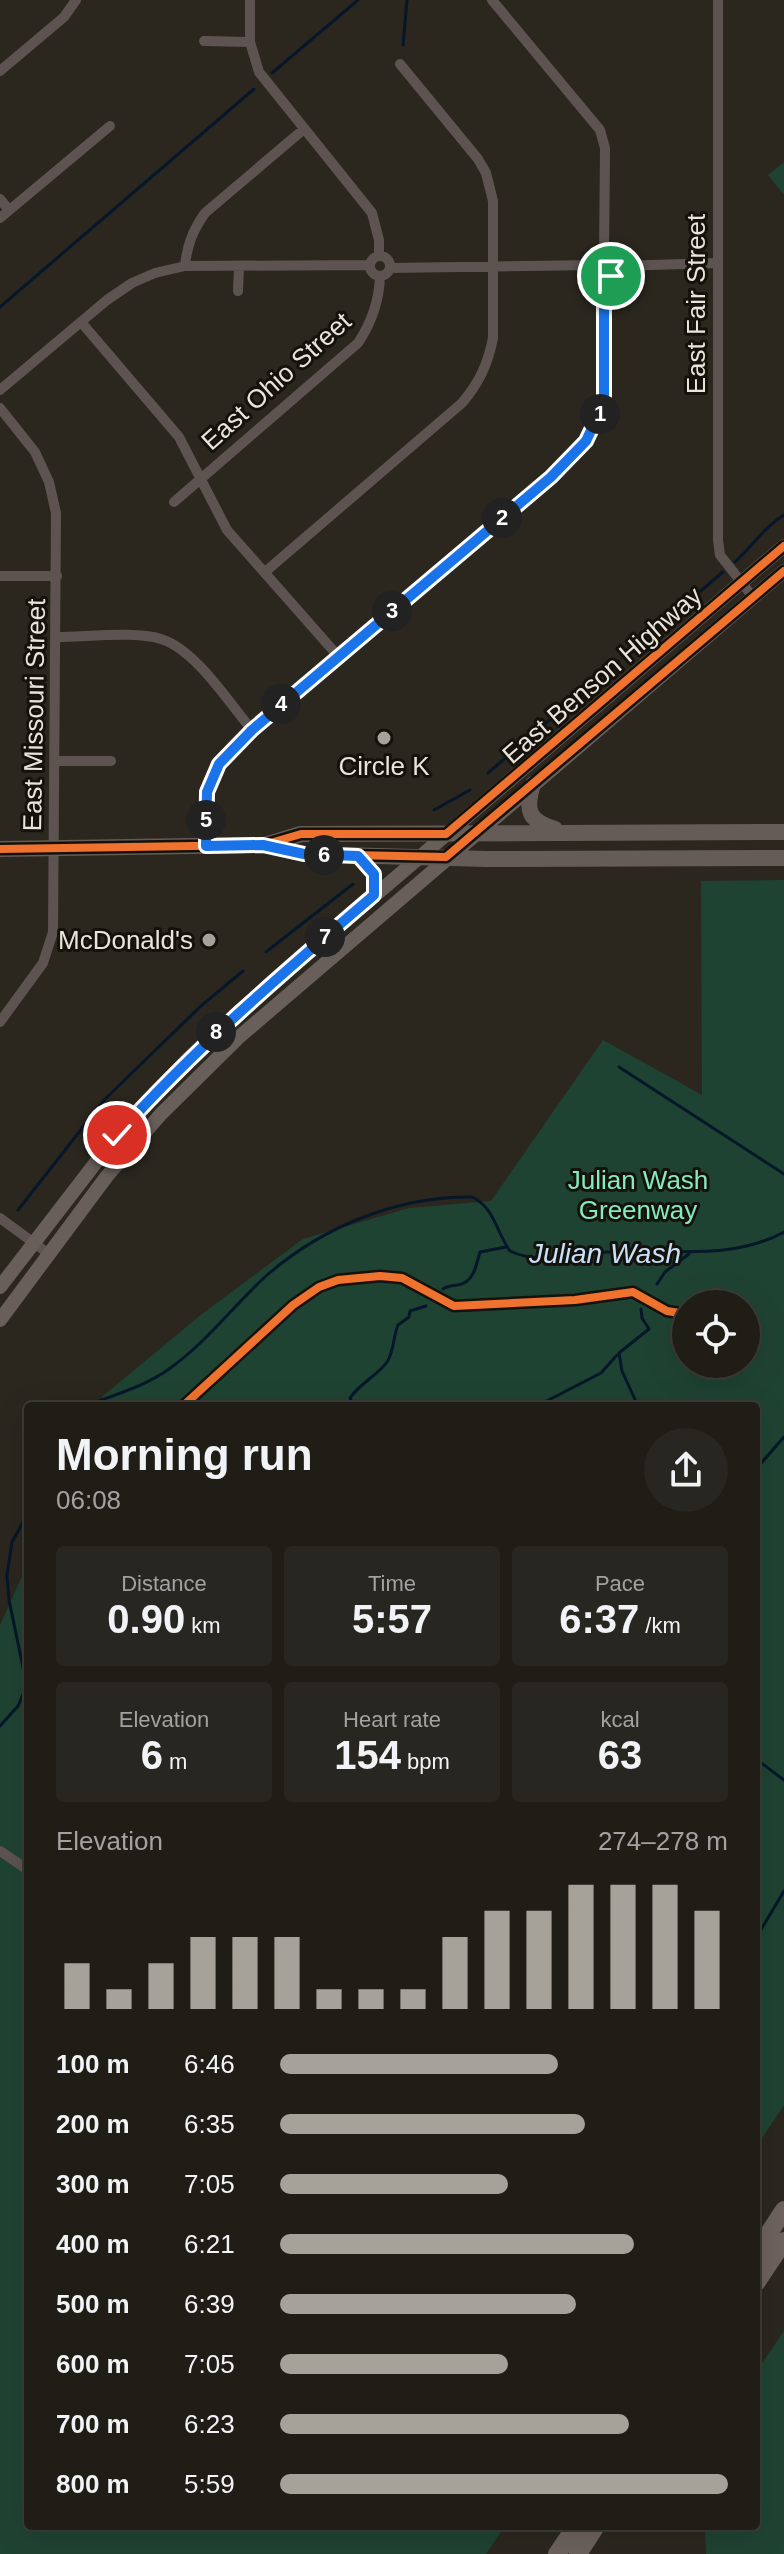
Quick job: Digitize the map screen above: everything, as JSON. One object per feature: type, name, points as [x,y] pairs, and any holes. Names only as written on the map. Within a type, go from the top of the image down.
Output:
[{"type":"highway","points":[[760,2247],[784,2210]]},
{"type":"highway","points":[[760,2277],[784,2241]]},
{"type":"highway","points":[[557,2554],[573,2530]]},
{"type":"highway","points":[[578,2554],[593,2530]]},
{"type":"main road","name":"East Benson Highway","points":[[0,1287],[117,1135],[188,1059],[374,895],[784,546]]},
{"type":"main road","name":"East Benson Highway","points":[[0,1320],[107,1176],[199,1075],[446,857],[784,571]]},
{"type":"main road","points":[[533,784],[529,799],[532,817],[538,824],[568,833]]},
{"type":"main road","points":[[263,845],[301,834],[784,832]]},
{"type":"main road","points":[[0,849],[263,845],[304,854],[358,856],[784,858]]},
{"type":"main road","points":[[358,856],[374,874],[374,895]]},
{"type":"street","points":[[0,71],[64,17],[76,0]]},
{"type":"street","points":[[250,0],[250,42],[259,72],[372,213],[379,240],[379,256]]},
{"type":"street","points":[[492,0],[600,130],[605,148],[604,255]]},
{"type":"street","name":"East Fair Street","points":[[718,0],[718,540],[720,555],[753,597]]},
{"type":"street","points":[[204,41],[250,42]]},
{"type":"street","points":[[265,572],[462,403],[476,386],[488,361],[493,338],[493,201],[486,173],[400,64]]},
{"type":"street","points":[[0,218],[110,126]]},
{"type":"street","points":[[185,266],[187,247],[194,228],[205,213],[304,129]]},
{"type":"street","points":[[0,199],[9,210]]},
{"type":"street","points":[[604,255],[612,257],[617,266],[613,274],[604,277],[598,274],[595,265],[598,258],[604,255]]},
{"type":"street","points":[[379,256],[388,259],[390,268],[380,277],[373,274],[370,265],[379,256]]},
{"type":"street","points":[[617,266],[718,263]]},
{"type":"street","points":[[0,390],[132,283],[155,273],[185,266],[370,265]]},
{"type":"street","points":[[390,268],[595,265]]},
{"type":"street","points":[[238,291],[239,267]]},
{"type":"street","name":"East Ohio Street","points":[[174,502],[358,343],[375,312],[380,277]]},
{"type":"street","points":[[206,846],[207,792],[219,764],[252,730],[551,477],[586,441],[600,413],[606,387],[604,277]]},
{"type":"street","points":[[81,322],[179,437],[227,530],[338,656]]},
{"type":"street","name":"East Missouri Street","points":[[0,408],[35,452],[49,482],[56,513],[57,576],[52,941],[43,963],[0,1022]]},
{"type":"street","points":[[0,576],[57,576]]},
{"type":"street","points":[[57,637],[144,636],[170,643],[190,656],[252,730]]},
{"type":"street","points":[[56,761],[111,761]]},
{"type":"street","points":[[0,1218],[49,1254]]},
{"type":"street","points":[[0,1851],[24,1867]]},
{"type":"green space","points":[[784,162],[784,195],[768,175]]},
{"type":"green space","name":"Julian Wash Greenway","points":[[784,880],[784,2105],[760,2141],[760,1402],[101,1402],[103,1396],[202,1314],[303,1239],[409,1208],[491,1201],[603,1040],[702,1095],[701,881]]},
{"type":"green space","points":[[24,1572],[24,2530],[502,2530],[486,2554],[0,2554],[0,1625]]},
{"type":"green space","points":[[784,2331],[784,2554],[706,2554],[705,2530],[760,2530],[760,2366]]},
{"type":"waterway","points":[[272,73],[358,0]]},
{"type":"waterway","points":[[403,45],[407,0]]},
{"type":"waterway","points":[[0,307],[254,89]]},
{"type":"waterway","points":[[735,562],[770,525],[784,515]]},
{"type":"waterway","points":[[630,651],[723,572]]},
{"type":"waterway","points":[[488,773],[618,661]]},
{"type":"waterway","points":[[434,810],[470,790]]},
{"type":"waterway","points":[[266,952],[353,884]]},
{"type":"waterway","points":[[18,1210],[105,1099],[202,1005],[243,971]]},
{"type":"waterway","points":[[619,1067],[784,1174]]},
{"type":"waterway","name":"Julian Wash","points":[[96,1402],[159,1375],[182,1359],[266,1276],[311,1243],[362,1218],[416,1202],[472,1197],[486,1207],[510,1251],[533,1257],[720,1250],[742,1247],[784,1232]]},
{"type":"waterway","points":[[443,1289],[467,1281],[475,1270],[480,1252],[506,1247]]},
{"type":"waterway","points":[[657,1284],[665,1272],[689,1254]]},
{"type":"waterway","points":[[352,1402],[350,1398],[389,1358],[398,1325],[409,1317],[410,1311],[426,1306]]},
{"type":"waterway","points":[[636,1402],[622,1371],[619,1353],[649,1329],[642,1318],[641,1309]]},
{"type":"waterway","points":[[545,1402],[601,1373],[617,1355]]},
{"type":"waterway","points":[[760,1464],[784,1437]]},
{"type":"waterway","name":"Julian Wash","points":[[24,1520],[12,1542],[7,1575],[24,1672]]},
{"type":"waterway","name":"Julian Wash","points":[[24,1672],[24,1692]]},
{"type":"waterway","name":"Julian Wash","points":[[0,1726],[18,1706],[24,1692]]},
{"type":"waterway","points":[[760,1762],[784,1780]]},
{"type":"waterway","points":[[760,1931],[784,1891]]},
{"type":"cycle path","points":[[267,844],[301,834],[446,834],[784,546]]},
{"type":"cycle path","points":[[0,849],[263,845],[304,854],[446,857],[784,571]]},
{"type":"cycle path","points":[[187,1402],[293,1305],[319,1287],[338,1280],[380,1276],[402,1278],[454,1306],[575,1300],[633,1292],[672,1312]]},
{"type":"place","name":"Circle K","points":[[384,738]]},
{"type":"place","name":"McDonald's","points":[[209,940]]},
{"type":"route","points":[[117,1135],[188,1059],[374,895],[374,874],[358,856],[304,854],[263,845],[206,846],[207,792],[219,764],[252,730],[551,477],[586,441],[604,403],[604,277],[611,276]]}]
